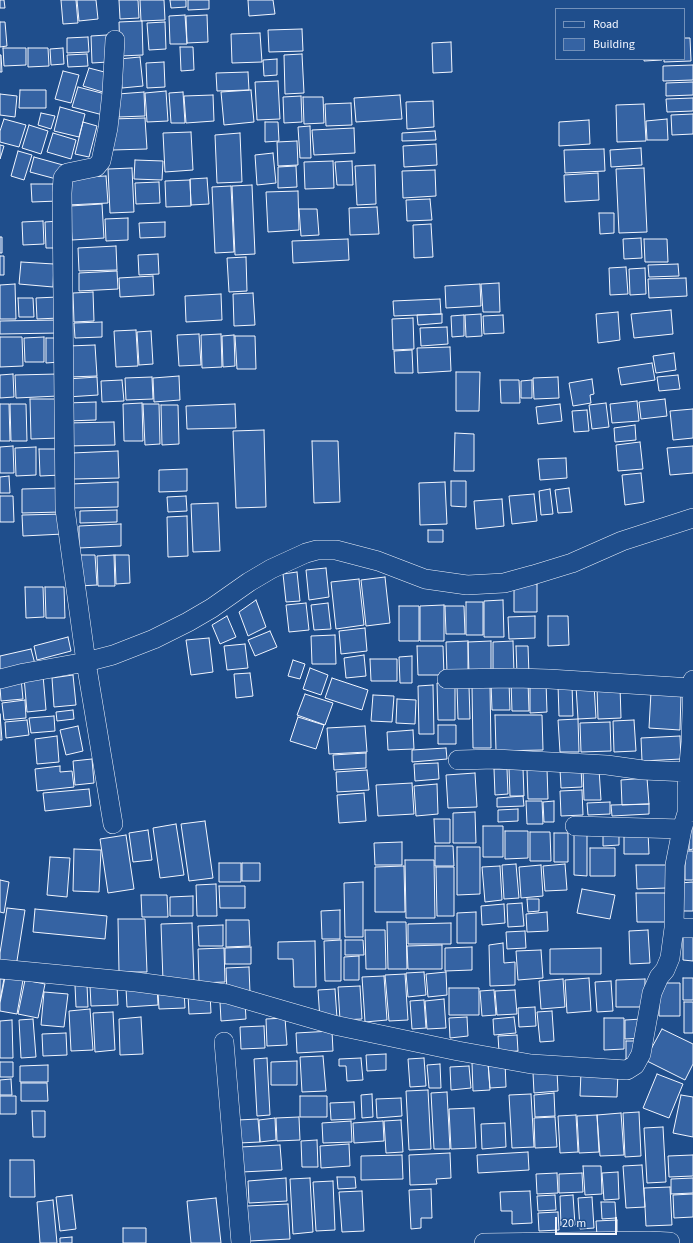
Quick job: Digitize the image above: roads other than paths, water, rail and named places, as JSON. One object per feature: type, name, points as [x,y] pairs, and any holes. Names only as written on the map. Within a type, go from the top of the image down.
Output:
[{"type":"street","points":[[113,824],[86,662],[65,509],[62,193],[63,178],[67,174],[73,171],[96,167],[101,161],[109,120],[115,40]]},
{"type":"street","points":[[0,679],[24,673],[86,662],[113,655],[154,639],[212,608],[271,568],[306,553],[317,550],[336,550],[378,561],[425,579],[467,585],[504,583],[572,563],[622,541],[693,518]]},
{"type":"street","points":[[447,679],[549,679],[693,688]]},
{"type":"street","points":[[0,969],[136,982],[227,994],[334,1025],[458,1051],[531,1064],[627,1070],[635,1065],[641,1054],[652,993],[670,958],[674,928],[675,865],[688,818],[688,772],[693,680]]},
{"type":"street","points":[[458,760],[495,759],[607,765],[643,770],[688,772]]},
{"type":"street","points":[[575,826],[688,818]]},
{"type":"street","points":[[674,928],[693,928]]},
{"type":"street","points":[[224,1042],[241,1243]]},
{"type":"street","points":[[484,1243],[670,1242]]}]
